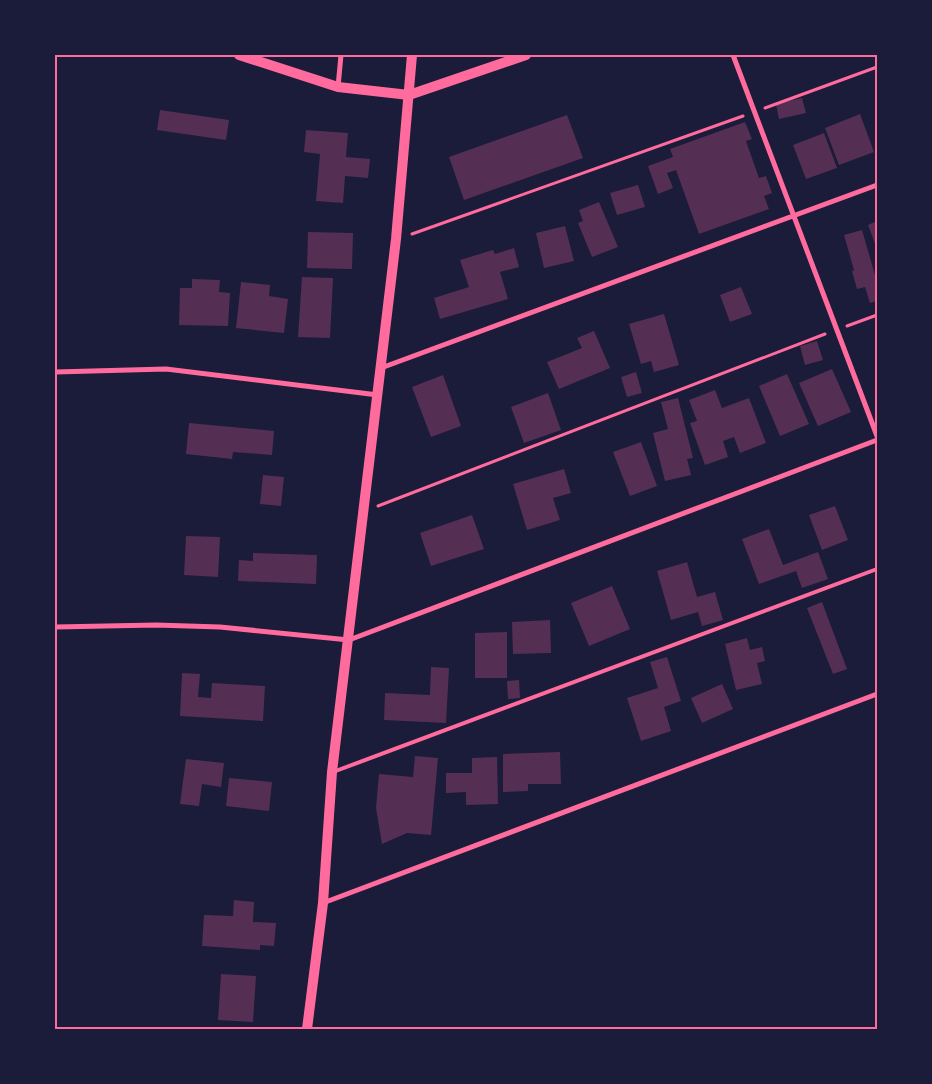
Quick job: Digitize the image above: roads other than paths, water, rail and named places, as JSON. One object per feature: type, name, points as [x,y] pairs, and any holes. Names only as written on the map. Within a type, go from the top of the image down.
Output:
[{"type":"main road","points":[[239,55],[338,87],[409,95],[526,55]]},
{"type":"main road","points":[[306,1029],[323,903],[332,772],[396,239],[412,55]]},
{"type":"street","points":[[338,87],[341,55]]},
{"type":"street","points":[[733,55],[877,436]]},
{"type":"street","points":[[381,368],[877,185]]},
{"type":"street","points":[[55,372],[166,369],[378,395]]},
{"type":"street","points":[[55,627],[156,625],[220,627],[349,640],[877,440]]},
{"type":"street","points":[[323,903],[877,694]]},
{"type":"lane","points":[[332,772],[877,569]]}]
